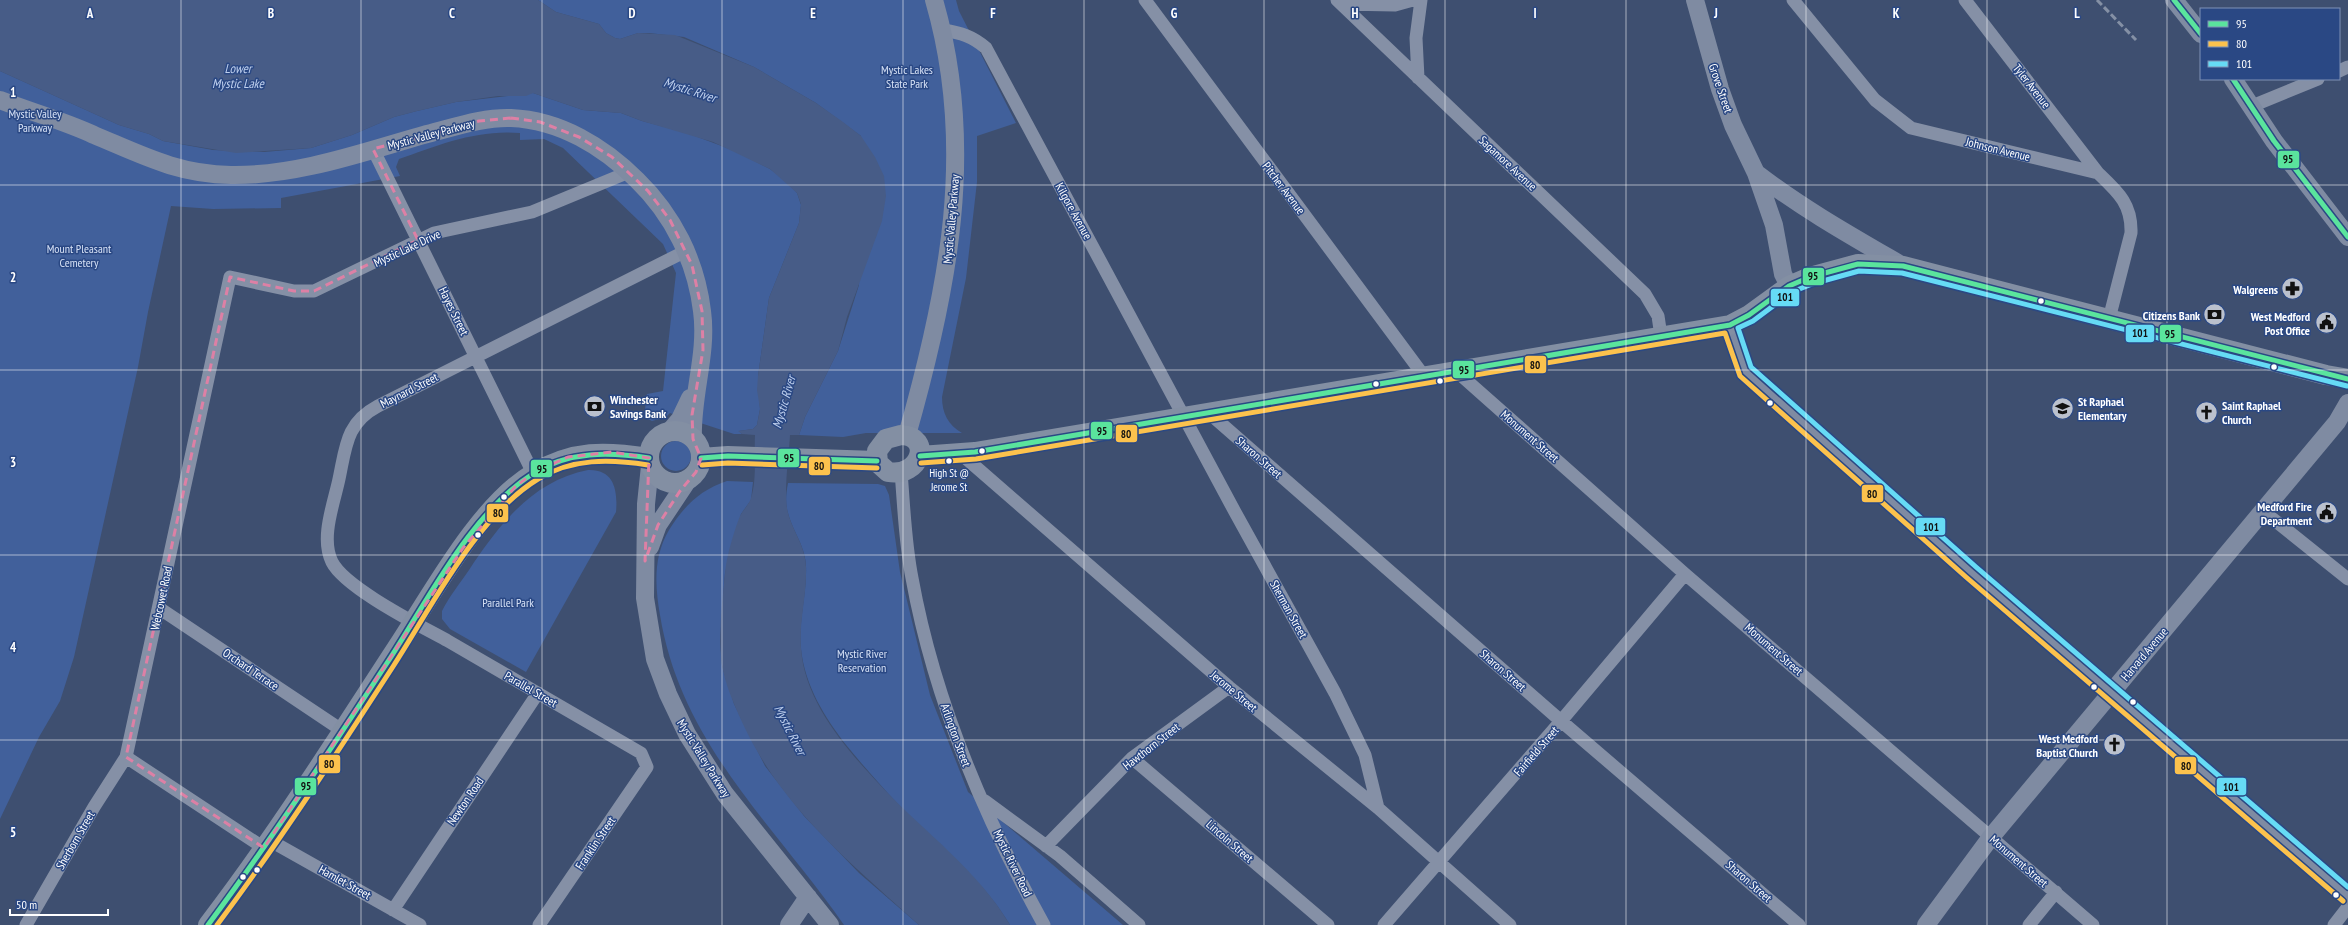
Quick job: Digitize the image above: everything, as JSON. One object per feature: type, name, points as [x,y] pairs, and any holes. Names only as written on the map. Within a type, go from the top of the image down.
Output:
[{"type":"main road","name":"Mystic Valley Parkway","points":[[907,435],[927,365],[941,302],[953,217],[956,178],[955,110],[952,80],[943,30],[934,0]]},
{"type":"main road","name":"Grove Street","points":[[1695,0],[1720,89],[1733,125],[1756,173],[1774,225],[1783,274],[1789,286]]},
{"type":"main road","points":[[2174,0],[2200,33]]},
{"type":"main road","points":[[2234,80],[2274,141],[2348,237]]},
{"type":"main road","name":"Mystic Valley Parkway","points":[[0,100],[95,135],[156,162],[206,174],[252,175],[281,172],[316,165],[494,118],[525,119],[552,126],[579,137],[612,157],[629,172],[660,206],[686,251],[697,280],[702,311],[703,350],[696,384],[692,415],[693,439]]},
{"type":"main road","name":"Grove Street","points":[[1756,173],[1785,195],[1839,230],[1903,266]]},
{"type":"main road","points":[[920,456],[960,454],[1730,325],[1749,315],[1789,286],[1810,278],[1858,264],[1903,266],[2326,376],[2348,379]]},
{"type":"main road","points":[[1730,325],[1745,371],[1971,572],[2348,896]]},
{"type":"main road","name":"Mystic Valley Parkway","points":[[669,432],[680,419],[696,384]]},
{"type":"main road","name":"Harvard Avenue","points":[[1926,925],[1991,837],[2337,422],[2348,402]]},
{"type":"main road","points":[[669,432],[682,432],[693,439],[699,448],[701,458],[696,472],[688,480],[676,483],[667,482],[656,476],[649,462],[653,443],[669,432]]},
{"type":"main road","points":[[898,435],[907,435],[916,441],[920,456],[914,466],[901,472],[888,472],[877,461],[877,451],[884,441],[898,435]]},
{"type":"main road","points":[[208,925],[267,844],[463,548],[487,516],[506,495],[533,474],[568,457],[583,454],[612,452],[649,462]]},
{"type":"main road","points":[[701,458],[747,456],[877,461]]},
{"type":"main road","name":"Mystic Valley Parkway","points":[[649,462],[645,598],[655,659],[677,715],[725,794],[830,925]]},
{"type":"main road","name":"Mystic Valley Parkway","points":[[645,561],[658,525],[688,480]]},
{"type":"main road","points":[[789,925],[808,897]]},
{"type":"street","name":"Pitcher Avenue","points":[[1145,0],[1424,376]]},
{"type":"street","points":[[1339,2],[1395,5],[1413,0]]},
{"type":"street","points":[[1418,78],[1416,38],[1421,0]]},
{"type":"street","name":"Johnson Avenue","points":[[1793,0],[1875,100],[1911,128],[2098,173]]},
{"type":"street","name":"Tyler Avenue","points":[[1965,0],[2098,173]]},
{"type":"street","name":"Sagamore Avenue","points":[[1339,2],[1645,294],[1658,316],[1661,336]]},
{"type":"street","name":"Kilgore Avenue","points":[[943,30],[963,33],[976,39],[986,48],[1184,417]]},
{"type":"street","points":[[2252,106],[2316,80]]},
{"type":"street","name":"Hayes Street","points":[[373,149],[533,474]]},
{"type":"street","name":"Mystic Lake Drive","points":[[230,277],[300,292],[314,292],[418,240],[449,229],[532,212],[629,172]]},
{"type":"street","points":[[2098,173],[2126,203],[2131,222],[2131,233],[2109,319]]},
{"type":"street","name":"Maynard Street","points":[[414,622],[400,615],[360,588],[332,562],[327,545],[329,527],[347,440],[353,426],[364,413],[686,251]]},
{"type":"street","name":"Webcowet Road","points":[[126,757],[230,277]]},
{"type":"street","name":"Monument Street","points":[[1456,371],[1685,574],[2094,925]]},
{"type":"street","name":"Sharon Street","points":[[1210,413],[1561,721],[1799,925]]},
{"type":"street","name":"Sherman Street","points":[[1184,417],[1335,694],[1365,755],[1378,808]]},
{"type":"street","name":"Jerome Street","points":[[960,454],[1229,687],[1378,808],[1510,925]]},
{"type":"street","name":"Arlington Street","points":[[901,472],[908,550],[920,618],[950,721],[983,800]]},
{"type":"street","points":[[2263,512],[2348,579]]},
{"type":"street","name":"Fairfield Street","points":[[1384,925],[1561,721],[1685,574]]},
{"type":"street","name":"Orchard Terrace","points":[[159,608],[343,731]]},
{"type":"street","name":"Parallel Street","points":[[414,622],[641,753],[645,760]]},
{"type":"street","name":"Hawthorn Street","points":[[1046,846],[1132,758],[1229,687]]},
{"type":"street","name":"Newton Road","points":[[393,910],[538,693]]},
{"type":"street","points":[[126,757],[267,844]]},
{"type":"street","name":"Sherborn Street","points":[[26,925],[94,807],[126,757]]},
{"type":"street","name":"Lincoln Street","points":[[1132,758],[1328,925]]},
{"type":"street","name":"Franklin Street","points":[[539,925],[647,767],[645,760]]},
{"type":"street","points":[[983,800],[1046,846],[1139,925]]},
{"type":"street","name":"Mystic River Road","points":[[983,800],[1008,858],[1044,925]]},
{"type":"street","name":"Hamlet Street","points":[[267,844],[420,925]]},
{"type":"street","points":[[2029,925],[2056,892]]},
{"type":"street","points":[[2334,925],[2348,907]]},
{"type":"highlighted area","points":[[511,118],[540,122],[579,137],[612,157],[648,191],[670,220],[692,265],[702,311],[703,350],[692,415],[693,439],[701,458],[696,472],[680,491],[658,525],[645,561],[649,458],[612,452],[568,457],[533,473],[515,487],[463,548],[264,848],[126,757],[230,277],[294,291],[314,291],[418,240],[373,149],[479,121]]},
{"type":"green space","name":"Mystic Lakes State Park","points":[[538,0],[956,0],[959,11],[1016,123],[977,136],[977,182],[966,278],[942,397],[943,408],[947,418],[957,430],[962,433],[866,433],[843,437],[799,435],[805,417],[838,351],[859,285],[861,136],[816,103],[754,67],[684,37],[638,33],[620,39],[615,38],[606,33],[599,24],[556,12]]},
{"type":"green space","name":"Mount Pleasant Cemetery","points":[[0,71],[119,125],[149,134],[163,141],[213,150],[264,152],[311,148],[352,135],[394,117],[417,111],[456,102],[533,93],[583,110],[621,113],[642,121],[687,133],[735,151],[770,169],[786,181],[797,193],[801,205],[799,223],[769,298],[758,376],[760,409],[757,425],[753,429],[739,431],[742,434],[734,434],[670,413],[666,417],[652,421],[644,417],[647,394],[663,391],[676,273],[663,244],[563,148],[544,139],[520,140],[520,133],[504,132],[489,133],[458,139],[399,159],[396,167],[400,176],[281,198],[281,208],[213,209],[171,206],[148,312],[138,367],[74,657],[60,701],[39,737],[0,819]]},
{"type":"green space","points":[[676,441],[682,442],[690,450],[690,462],[682,470],[676,471],[670,470],[662,462],[661,456],[662,450],[670,442]]},
{"type":"green space","name":"Parallel Park","points":[[588,470],[604,473],[609,477],[615,489],[616,512],[526,672],[450,629],[442,619],[442,611],[480,553],[505,521],[519,507],[550,484],[568,476]]},
{"type":"green space","points":[[727,481],[753,482],[751,500],[741,514],[725,573],[720,640],[722,666],[734,704],[765,766],[804,816],[859,873],[919,925],[844,925],[733,780],[709,743],[688,704],[671,661],[660,615],[656,582],[658,561],[660,551],[669,530],[687,506],[709,489]]},
{"type":"green space","name":"Mystic River Reservation","points":[[788,483],[878,484],[885,486],[889,495],[900,572],[930,695],[968,792],[1123,925],[1010,925],[990,896],[907,814],[847,746],[817,701],[803,663],[800,639],[806,567],[802,546],[790,520],[787,509],[786,498]]},
{"type":"water","points":[[0,0],[538,0],[556,12],[599,24],[606,33],[615,38],[620,39],[638,33],[675,35],[754,67],[816,103],[861,136],[875,157],[884,176],[886,196],[882,221],[847,317],[838,351],[805,417],[799,435],[790,435],[786,486],[787,505],[790,520],[801,545],[806,567],[801,638],[804,668],[818,705],[841,740],[881,786],[966,869],[997,905],[1010,925],[919,925],[843,856],[797,808],[777,782],[758,753],[742,722],[725,679],[722,665],[720,631],[727,560],[740,516],[751,498],[755,475],[755,435],[742,434],[738,431],[753,429],[757,425],[760,409],[757,390],[758,376],[769,298],[799,223],[801,204],[797,193],[770,169],[713,142],[642,121],[621,113],[583,110],[533,93],[526,96],[498,96],[456,102],[417,111],[394,117],[352,135],[311,148],[236,153],[163,141],[149,134],[119,125],[0,71]]},
{"type":"railway","points":[[2097,0],[2136,40]]},
{"type":"transit line","name":"95","points":[[2174,0],[2200,33]]},
{"type":"transit line","name":"95","points":[[2234,80],[2274,141],[2348,237]]},
{"type":"transit line","name":"95","points":[[920,456],[975,452],[1730,325],[1749,315],[1789,286],[1810,277],[1858,264],[1903,266],[2348,379]]},
{"type":"transit line","name":"101","points":[[2347,386],[1902,273],[1859,271],[1812,284],[1792,292],[1753,321],[1738,328],[1751,367],[1976,567],[2348,887]]},
{"type":"transit line","name":"80","points":[[921,463],[976,459],[1725,333],[1740,376],[1966,577],[2343,901]]},
{"type":"transit line","name":"95","points":[[208,925],[321,763],[387,663],[434,586],[489,511],[511,490],[534,473],[561,461],[575,457],[604,454],[649,458]]},
{"type":"transit line","name":"95","points":[[701,458],[728,456],[877,461]]},
{"type":"transit line","name":"80","points":[[217,925],[286,829],[330,764],[457,564],[495,515],[516,495],[538,479],[564,467],[605,461],[648,465]]},
{"type":"transit line","name":"80","points":[[702,465],[728,463],[877,468]]},
{"type":"place","name":"Walgreens","points":[[2293,289]]},
{"type":"place","name":"Citizens Bank","points":[[2215,315]]},
{"type":"place","name":"West Medford Post Office","points":[[2326,323]]},
{"type":"place","name":"Winchester Savings Bank","points":[[594,406]]},
{"type":"place","name":"St Raphael Elementary","points":[[2062,408]]},
{"type":"place","name":"Saint Raphael Church","points":[[2207,412]]},
{"type":"place","name":"High St @ Jerome St","points":[[949,461]]},
{"type":"place","name":"Medford Fire Department","points":[[2327,513]]},
{"type":"place","name":"West Medford Baptist Church","points":[[2114,745]]},
{"type":"water label","name":"Lower Mystic Lake","points":[[238,76]]},
{"type":"water label","name":"Mystic River","points":[[690,90]]},
{"type":"water label","name":"Mystic River","points":[[784,402]]},
{"type":"water label","name":"Mystic River","points":[[790,730]]}]
